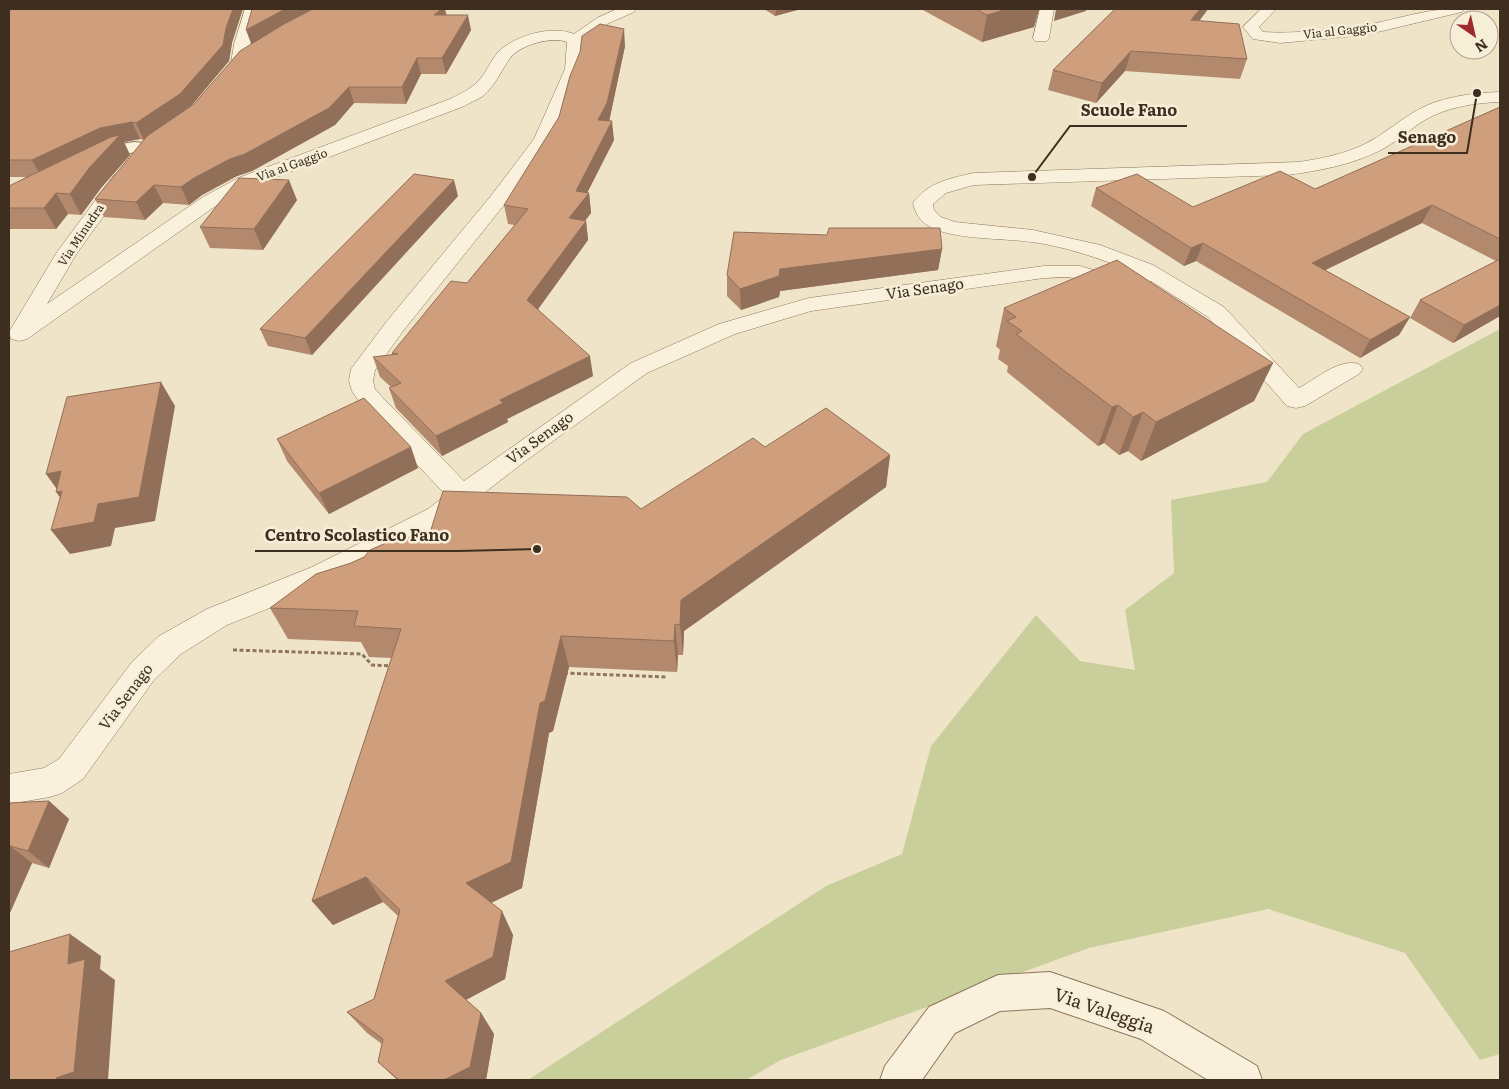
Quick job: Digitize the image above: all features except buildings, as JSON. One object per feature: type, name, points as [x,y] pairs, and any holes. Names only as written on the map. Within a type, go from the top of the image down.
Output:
[{"type":"street","points":[[226,78],[247,59],[242,44],[252,9]]},
{"type":"street","points":[[464,497],[374,404],[361,381],[363,369],[376,350],[497,201],[543,140],[573,69],[574,40],[602,21],[629,9]]},
{"type":"street","points":[[1041,38],[1048,9]]},
{"type":"street","name":"Via al Gaggio","points":[[1269,9],[1251,27],[1258,36],[1280,38],[1365,30],[1400,24],[1457,9]]},
{"type":"street","name":"Via al Gaggio","points":[[14,340],[219,196],[245,182],[456,103],[477,92],[487,82],[506,53],[528,41],[554,34],[574,40]]},
{"type":"street","points":[[1351,369],[1296,400],[1216,312],[1146,269],[1093,249],[1042,238],[952,228],[925,212],[923,203],[929,195],[938,189],[974,179],[1277,170],[1309,167],[1344,158],[1371,148],[1425,113],[1457,103],[1500,97]]},
{"type":"street","name":"Via Minudra","points":[[14,340],[67,252],[109,193],[155,142]]},
{"type":"street","name":"Via Senago","points":[[9,789],[50,782],[71,769],[143,671],[170,645],[217,617],[322,575],[437,516],[511,459],[639,368],[727,329],[810,305],[1044,272],[1080,272],[1112,282],[1128,282],[1143,278],[1146,269]]},
{"type":"lane","points":[[78,170],[115,150],[155,142]]},
{"type":"lane","name":"Via Valeggia","points":[[899,1080],[942,1020],[998,993],[1050,990],[1151,1024],[1243,1080]]},
{"type":"path","points":[[170,645],[210,649],[362,654],[372,665],[401,667]]},
{"type":"path","points":[[558,673],[666,678]]},
{"type":"green space","points":[[1500,329],[1500,1054],[1480,1060],[1405,953],[1268,909],[1089,948],[781,1060],[746,1080],[528,1080],[826,886],[902,854],[931,746],[1036,615],[1080,661],[1135,670],[1125,610],[1174,573],[1171,500],[1267,482],[1303,434]]},
{"type":"place","name":"Senago","points":[[1477,93]]},
{"type":"place","name":"Scuole Fano","points":[[1032,177]]},
{"type":"place","name":"Centro Scolastico Fano","points":[[537,549]]}]
